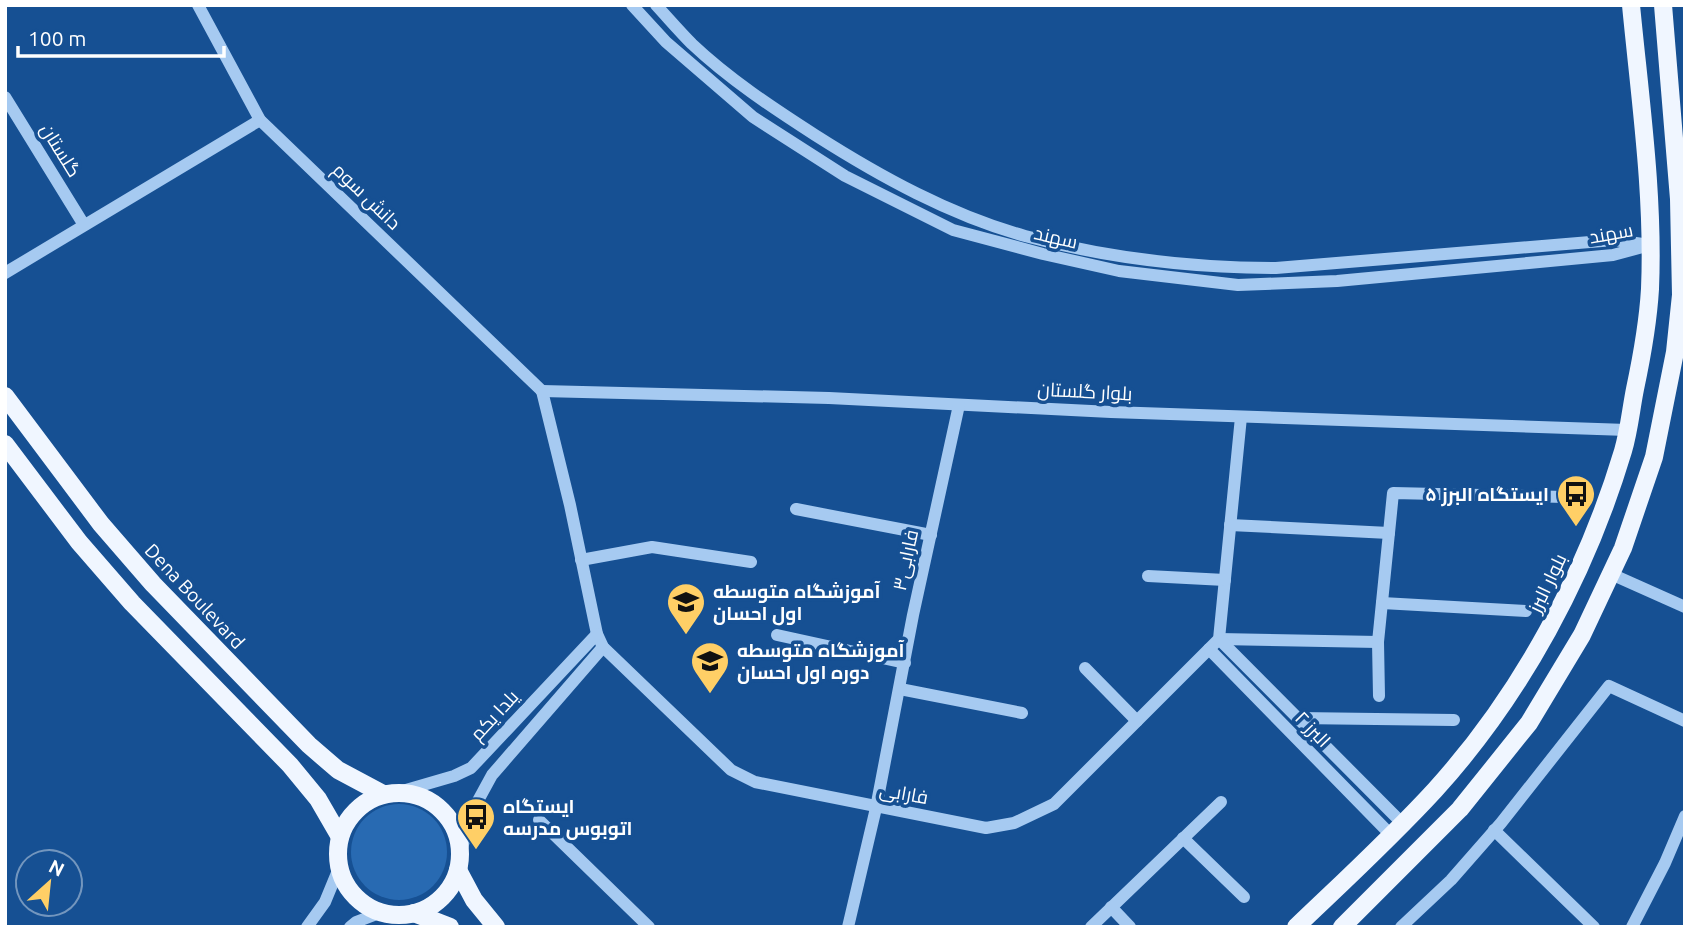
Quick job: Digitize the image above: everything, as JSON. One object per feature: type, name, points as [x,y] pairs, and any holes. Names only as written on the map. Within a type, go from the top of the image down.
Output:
[{"type":"main road","name":"بلوار البرز","points":[[1296,927],[1436,788],[1502,705],[1553,620],[1593,536],[1623,449],[1643,348],[1650,292],[1649,199],[1631,5]]},
{"type":"main road","points":[[1342,927],[1460,809],[1529,723],[1582,635],[1611,574],[1654,457],[1675,352],[1681,295],[1679,199],[1663,5]]},
{"type":"main road","points":[[1650,245],[1680,246]]},
{"type":"main road","name":"Dena Boulevard","points":[[5,396],[101,524],[153,584],[309,745],[338,770],[391,793]]},
{"type":"main road","points":[[5,444],[79,542],[132,603],[290,765],[318,799],[340,837]]},
{"type":"main road","points":[[459,862],[452,884],[442,897],[414,913],[398,915],[368,906],[355,896],[339,869],[337,853],[346,822],[368,800],[391,793],[418,796],[435,804],[448,818],[457,835],[459,862],[474,900],[496,927]]},
{"type":"main road","points":[[414,913],[450,927]]},
{"type":"street","name":"دانش سوم","points":[[198,5],[260,120],[542,391]]},
{"type":"street","name":"سهند","points":[[632,5],[666,42],[754,117],[845,176],[953,230],[1043,254],[1119,271],[1238,285],[1337,281],[1613,255],[1650,245]]},
{"type":"street","name":"سهند","points":[[656,5],[694,45],[767,105],[876,173],[960,212],[1023,235],[1114,256],[1231,268],[1276,268],[1614,240],[1650,245]]},
{"type":"street","name":"گلستان","points":[[5,97],[84,225]]},
{"type":"street","points":[[5,273],[260,120]]},
{"type":"street","name":"بلوار گلستان","points":[[542,391],[829,398],[1241,417],[1627,430]]},
{"type":"street","name":"فارابی","points":[[542,391],[597,634],[603,647],[731,769],[755,782],[986,828],[1014,823],[1054,804],[1219,639]]},
{"type":"street","name":"فارابی۳","points":[[848,927],[876,808],[959,405]]},
{"type":"street","points":[[1241,417],[1219,639],[1378,642]]},
{"type":"street","points":[[1380,696],[1378,642],[1393,493],[1565,497]]},
{"type":"street","points":[[796,509],[931,535]]},
{"type":"street","points":[[1230,525],[1389,533]]},
{"type":"street","points":[[581,559],[652,547],[751,562]]},
{"type":"street","points":[[1611,574],[1685,607]]},
{"type":"street","points":[[1148,576],[1225,580]]},
{"type":"street","points":[[1382,603],[1526,611]]},
{"type":"street","name":"یلدا یکم","points":[[391,793],[453,776],[471,768],[597,634]]},
{"type":"street","points":[[777,635],[905,663]]},
{"type":"street","name":"البرز ۲","points":[[1219,639],[1298,718],[1396,829]]},
{"type":"street","name":"یلدا یکم","points":[[459,862],[474,808],[492,775],[603,647]]},
{"type":"street","name":"البرز ۲","points":[[1209,649],[1396,829]]},
{"type":"street","points":[[1085,668],[1137,721]]},
{"type":"street","points":[[1401,927],[1451,880],[1609,686],[1685,721]]},
{"type":"street","points":[[900,689],[1022,713]]},
{"type":"street","points":[[1298,718],[1454,720]]},
{"type":"street","points":[[1091,927],[1221,802]]},
{"type":"street","points":[[1633,927],[1685,816]]},
{"type":"street","points":[[539,820],[649,927]]},
{"type":"street","points":[[1494,830],[1594,927]]},
{"type":"street","points":[[1184,838],[1244,897]]},
{"type":"street","points":[[307,927],[325,902],[339,869]]},
{"type":"street","points":[[1111,907],[1130,927]]},
{"type":"street","points":[[350,927],[382,912]]},
{"type":"shaded area","points":[[399,804],[417,808],[433,818],[443,834],[447,852],[443,870],[433,886],[417,896],[399,900],[381,896],[365,886],[355,870],[351,852],[355,834],[365,818],[381,808]]},
{"type":"place","name":"ایستگاه البرز ۵","points":[[1576,528]]},
{"type":"place","name":"آموزشگاه متوسطه اول احسان","points":[[686,636]]},
{"type":"place","name":"آموزشگاه متوسطه دوره اول احسان","points":[[710,695]]},
{"type":"place","name":"ایستگاه اتوبوس مدرسه","points":[[476,851]]}]
